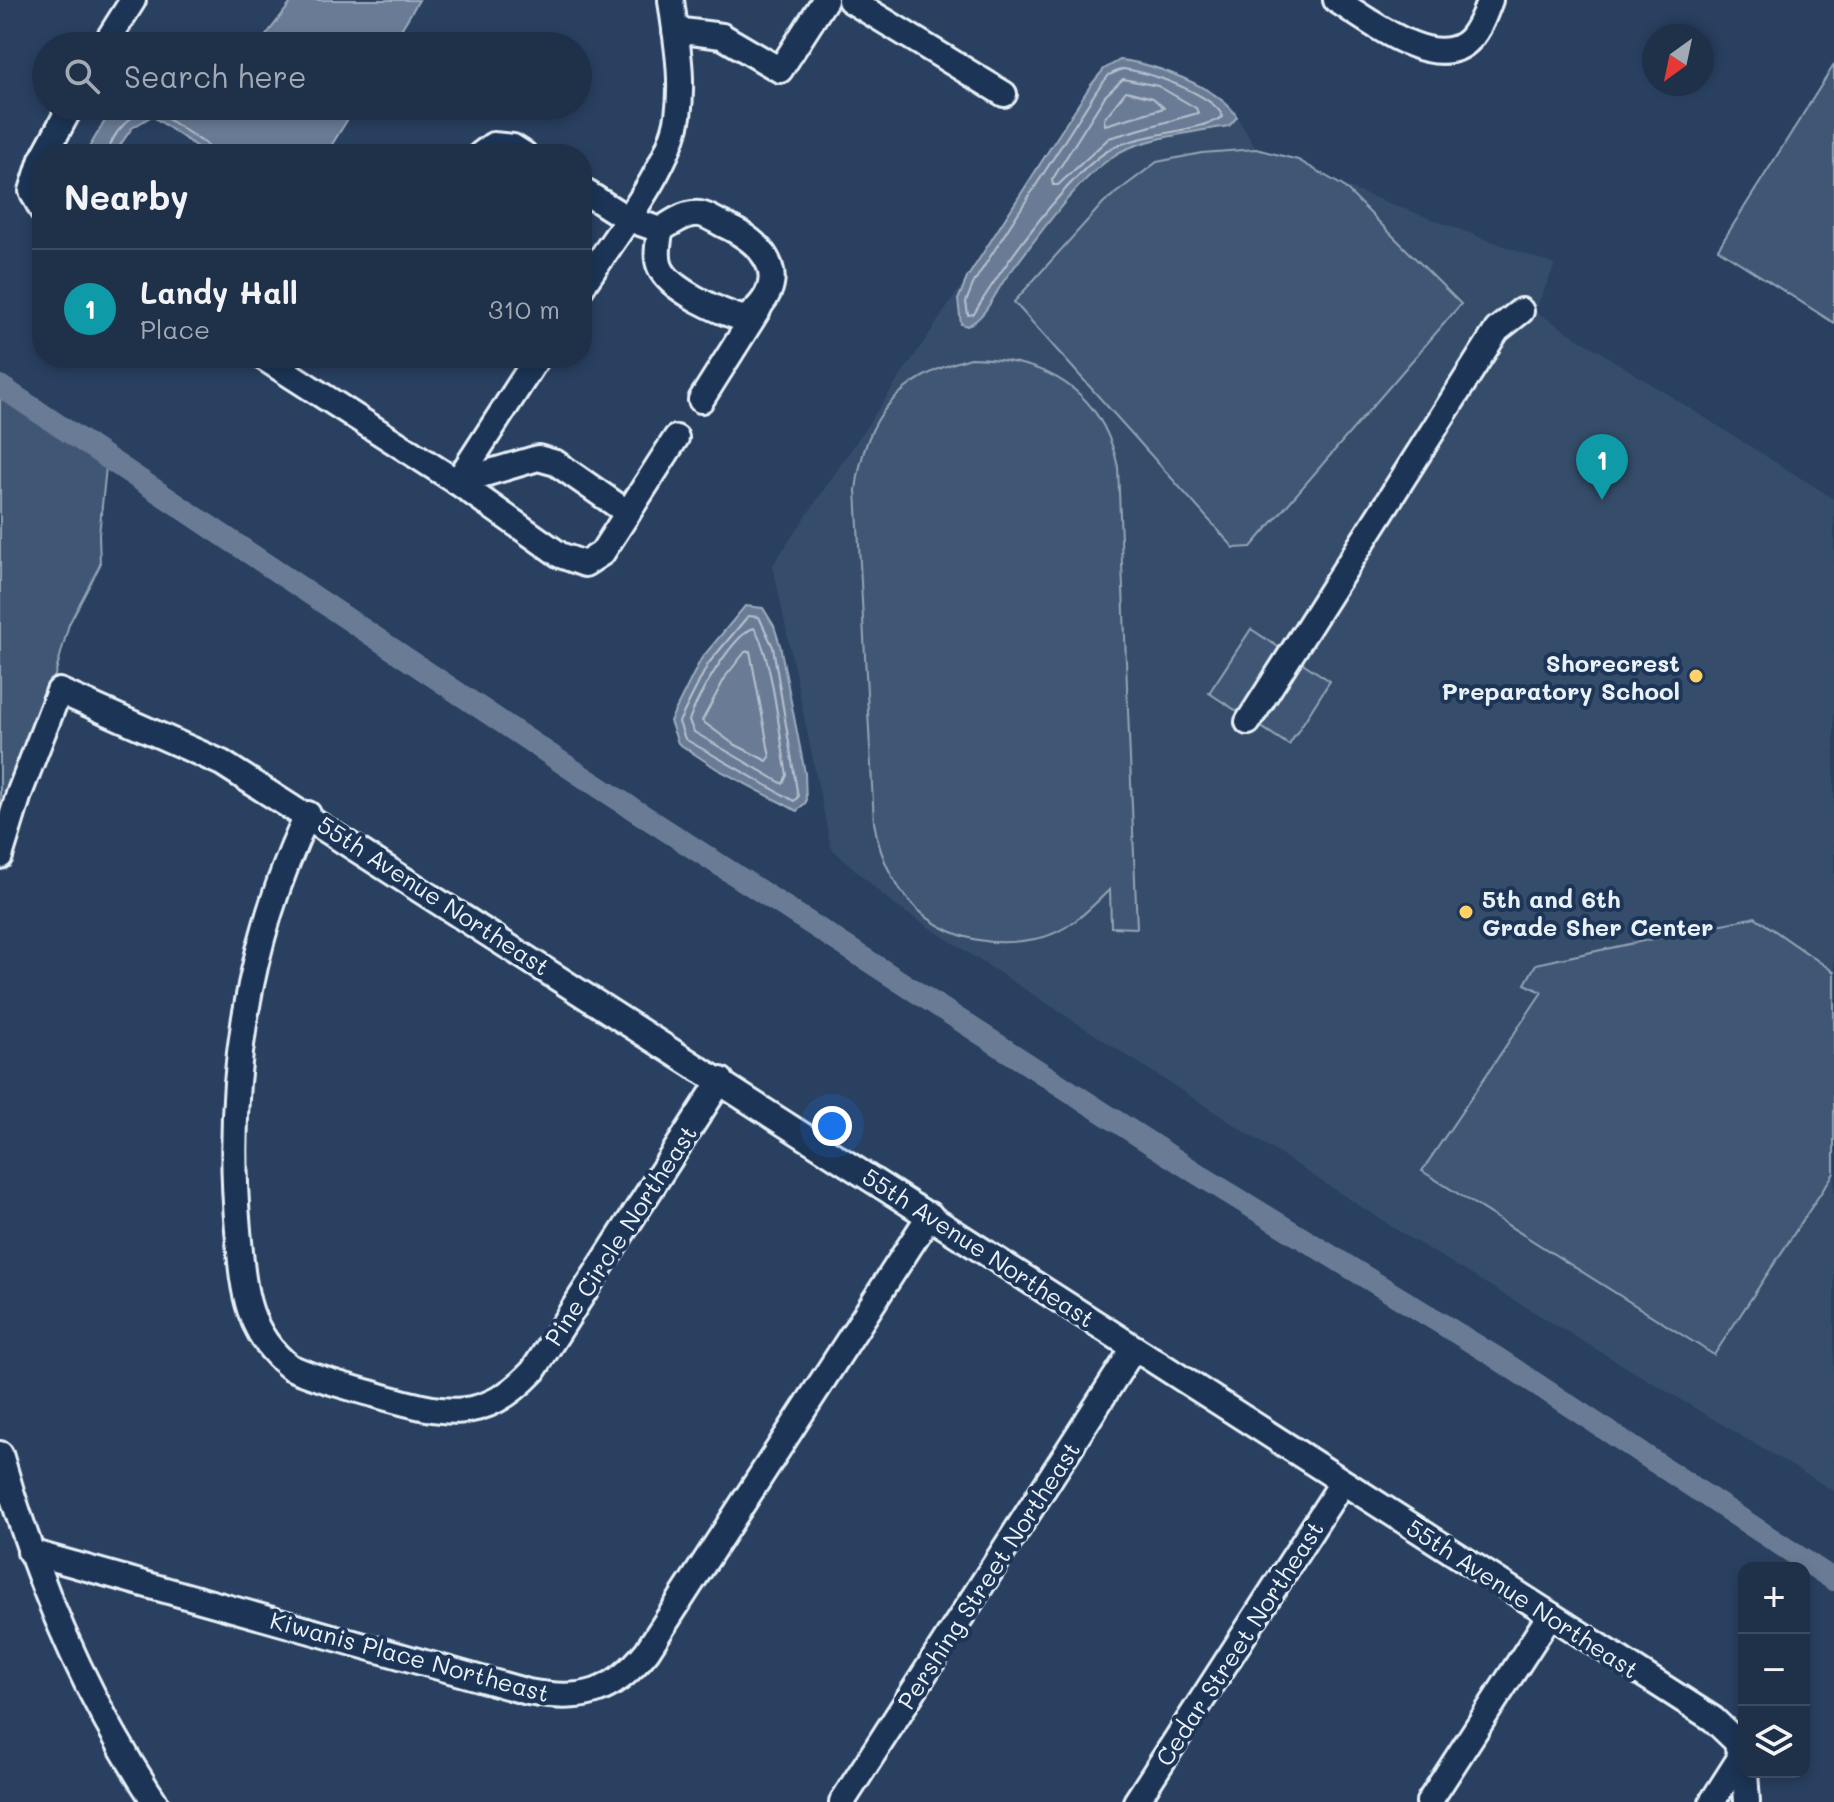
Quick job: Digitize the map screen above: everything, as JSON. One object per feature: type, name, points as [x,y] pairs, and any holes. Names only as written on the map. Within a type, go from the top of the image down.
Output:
[{"type":"street","points":[[113,32],[133,0]]},
{"type":"street","points":[[592,255],[626,218],[660,167],[678,119],[681,76],[671,0]]},
{"type":"street","points":[[675,30],[722,36],[780,70],[825,0]]},
{"type":"street","points":[[850,0],[1004,94]]},
{"type":"street","points":[[1336,0],[1356,6],[1413,46],[1436,51],[1456,50],[1470,40],[1490,0]]},
{"type":"street","points":[[50,144],[63,120]]},
{"type":"street","points":[[592,196],[626,218],[660,230]]},
{"type":"street","points":[[660,230],[681,217],[699,214],[738,231],[761,248],[772,263],[771,286],[701,400]]},
{"type":"street","points":[[660,230],[657,256],[661,271],[723,314],[745,319],[759,308]]},
{"type":"street","points":[[1248,722],[1497,330],[1521,311]]},
{"type":"street","points":[[280,368],[457,482],[560,555],[585,564],[602,553],[676,438]]},
{"type":"street","points":[[457,482],[531,368]]},
{"type":"street","points":[[457,482],[538,458],[556,463],[628,513]]},
{"type":"street","name":"55th Avenue Northeast","points":[[0,856],[19,794],[59,691],[222,763],[308,814],[1342,1483],[1713,1719],[1738,1747]]},
{"type":"street","name":"Pine Circle Northeast","points":[[308,814],[266,923],[241,1044],[233,1145],[249,1317],[274,1355],[290,1367],[425,1409],[453,1413],[499,1402],[533,1371],[721,1080]]},
{"type":"street","name":"Kiwanis Place Northeast","points":[[30,1552],[528,1692],[568,1697],[601,1691],[618,1682],[647,1651],[930,1215]]},
{"type":"street","name":"Pershing Street Northeast","points":[[842,1802],[1134,1348]]},
{"type":"street","points":[[0,1454],[30,1552],[77,1664],[108,1728],[155,1802]]},
{"type":"street","name":"Cedar Street Northeast","points":[[1136,1802],[1342,1483]]},
{"type":"street","points":[[1429,1802],[1550,1615]]},
{"type":"street","points":[[1712,1802],[1738,1771]]},
{"type":"street","points":[[1745,1778],[1747,1802]]},
{"type":"shaded area","points":[[1120,60],[1142,62],[1165,70],[1212,95],[1233,110],[1256,149],[1298,160],[1343,186],[1555,265],[1535,311],[1834,499],[1834,1491],[1408,1237],[893,904],[831,848],[773,565],[994,238],[1090,86],[1104,69]]},
{"type":"shaded area","points":[[1834,65],[1834,323],[1718,249]]},
{"type":"shaded area","points":[[1256,149],[1298,160],[1343,186],[1461,304],[1251,547],[1234,548],[1014,302],[1104,202],[1157,162],[1202,153]]},
{"type":"shaded area","points":[[971,358],[1023,364],[1046,372],[1066,384],[1084,398],[1098,417],[1110,440],[1118,467],[1137,928],[1111,927],[1110,889],[1076,920],[1057,932],[1035,939],[1004,942],[975,939],[950,931],[927,918],[908,900],[881,851],[874,822],[856,490],[868,440],[877,420],[890,403],[905,388],[924,376]]},
{"type":"shaded area","points":[[0,386],[107,457],[99,535],[100,565],[69,624],[55,675],[0,827]]},
{"type":"shaded area","points":[[1251,629],[1330,681],[1289,745],[1209,693]]},
{"type":"shaded area","points":[[1755,917],[1834,972],[1834,1173],[1714,1355],[1422,1171],[1542,992],[1525,984],[1536,964]]},
{"type":"water","points":[[293,0],[419,0],[400,32],[269,32]]},
{"type":"water","points":[[1120,60],[1150,66],[1201,87],[1229,106],[1237,117],[1229,126],[1154,140],[1126,149],[1099,167],[1057,211],[980,317],[967,326],[961,324],[958,300],[967,278],[1090,86],[1104,69]]},
{"type":"water","points":[[106,120],[145,120],[132,128],[121,144],[91,144]]},
{"type":"water","points":[[158,120],[347,120],[332,144],[193,144]]},
{"type":"water","points":[[745,606],[763,608],[774,626],[780,645],[805,773],[806,802],[797,811],[717,769],[678,743],[670,721],[701,659]]},
{"type":"waterway","points":[[0,386],[579,774],[1201,1176],[1494,1356],[1834,1580]]},
{"type":"place","name":"Landy Hall","points":[[1602,500]]},
{"type":"place","name":"Shorecrest Preparatory School","points":[[1696,676]]},
{"type":"place","name":"5th and 6th Grade Sher Center","points":[[1466,912]]}]
